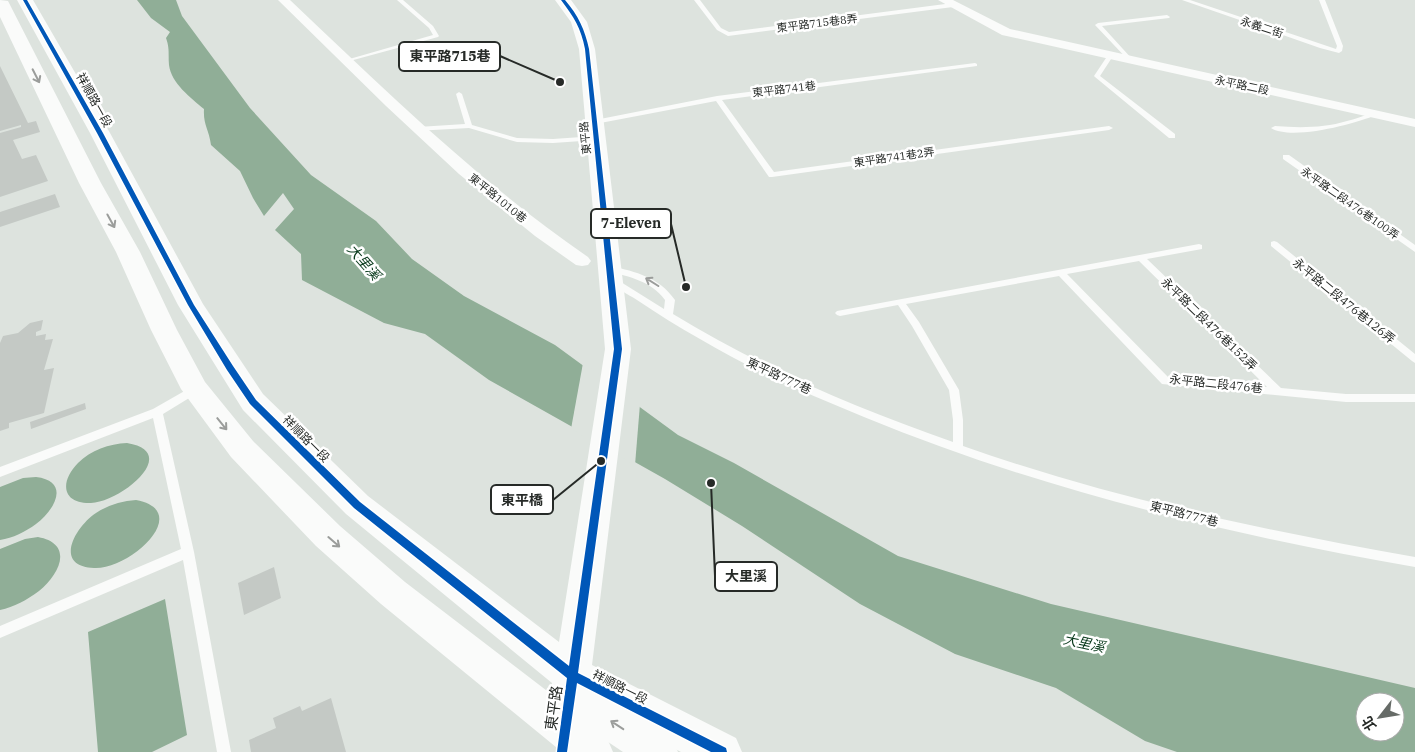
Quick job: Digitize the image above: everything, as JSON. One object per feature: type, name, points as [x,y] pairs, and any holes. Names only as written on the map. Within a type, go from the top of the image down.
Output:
[{"type":"main road","name":"祥順路一段","points":[[25,0],[25,42],[90,182],[128,252],[164,330],[195,389],[242,449],[328,536],[573,745]]},
{"type":"main road","name":"東平路","points":[[564,0],[579,18],[584,31],[612,275],[618,349],[571,685],[573,745]]},
{"type":"main road","name":"祥順路一段","points":[[0,1],[253,402],[357,505],[571,685],[722,752]]},
{"type":"main road","points":[[571,685],[658,752]]},
{"type":"street","name":"東平路1010巷","points":[[284,0],[392,104],[494,197],[547,238],[582,261]]},
{"type":"street","name":"永平路二段","points":[[948,2],[1006,32],[1415,123]]},
{"type":"lane","points":[[348,62],[436,36],[432,27],[400,0]]},
{"type":"lane","name":"東平路715巷8弄","points":[[696,0],[719,29],[728,34],[948,2]]},
{"type":"lane","name":"永義二街","points":[[1184,0],[1322,47],[1340,51],[1340,46],[1322,0]]},
{"type":"lane","points":[[1131,61],[1098,25],[1166,17]]},
{"type":"lane","points":[[1110,56],[1097,76],[1172,136]]},
{"type":"lane","name":"東平路741巷","points":[[595,130],[717,98],[975,65]]},
{"type":"lane","points":[[459,94],[469,126]]},
{"type":"lane","name":"東平路741巷2弄","points":[[717,98],[772,175],[1109,128]]},
{"type":"lane","points":[[1275,128],[1297,130],[1355,122],[1374,114]]},
{"type":"lane","points":[[418,128],[469,126],[517,140],[553,141],[595,130]]},
{"type":"lane","name":"永平路二段476巷100弄","points":[[1286,157],[1415,249]]},
{"type":"lane","name":"永平路二段476巷126弄","points":[[1274,244],[1415,359]]},
{"type":"lane","points":[[840,313],[1199,247]]},
{"type":"lane","name":"永平路二段476巷152弄","points":[[1141,258],[1276,390]]},
{"type":"lane","name":"永平路二段476巷","points":[[1061,273],[1166,382],[1276,390],[1346,398],[1415,398]]},
{"type":"lane","points":[[612,275],[642,276],[654,282],[670,300],[668,316]]},
{"type":"lane","name":"東平路777巷","points":[[612,275],[668,316],[745,359],[797,384],[958,448],[1045,476],[1175,513],[1298,541],[1415,562]]},
{"type":"lane","points":[[901,303],[916,324],[954,390],[958,420],[958,448]]},
{"type":"lane","points":[[0,472],[156,412],[195,389]]},
{"type":"lane","points":[[156,412],[188,552],[224,752]]},
{"type":"lane","points":[[0,632],[188,552]]},
{"type":"water","points":[[137,0],[176,0],[182,16],[250,108],[311,175],[376,221],[412,259],[464,296],[555,345],[678,435],[734,463],[898,556],[1051,604],[1415,688],[1415,752],[1177,752],[1145,741],[1056,688],[955,654],[860,604],[742,526],[665,479],[489,380],[425,334],[384,323],[302,280],[301,254],[275,230],[294,209],[283,193],[264,216],[240,171],[211,145],[204,119],[204,109],[182,90],[173,78],[169,65],[166,38],[170,32],[151,18]]},
{"type":"water","points":[[127,443],[142,448],[149,456],[148,466],[141,476],[130,486],[103,501],[81,502],[69,496],[66,490],[68,477],[83,458],[101,448]]},
{"type":"water","points":[[36,477],[53,484],[56,490],[54,504],[43,518],[32,527],[14,536],[0,540],[0,487],[23,478]]},
{"type":"water","points":[[136,500],[152,506],[159,516],[158,527],[150,539],[124,560],[109,566],[94,568],[81,566],[74,560],[71,553],[72,545],[81,527],[88,519],[101,510],[120,502]]},
{"type":"water","points":[[38,537],[57,546],[60,553],[60,561],[57,569],[39,591],[20,603],[0,610],[0,549],[25,539]]},
{"type":"water","points":[[165,599],[187,735],[152,752],[98,752],[88,632]]},
{"type":"pier","points":[[583,363],[640,404],[635,465],[571,429]]},
{"type":"building","points":[[0,66],[28,123],[36,121],[40,132],[13,140],[22,159],[36,155],[48,181],[0,197],[0,133],[21,127],[21,125],[0,131]]},
{"type":"building","points":[[55,194],[60,207],[0,227],[0,212]]},
{"type":"building","points":[[43,320],[41,330],[36,332],[36,336],[46,334],[45,340],[53,339],[44,370],[54,368],[44,413],[9,423],[9,428],[0,431],[0,343],[3,336],[18,333],[30,323]]},
{"type":"building","points":[[85,403],[86,409],[31,429],[30,422]]},
{"type":"building","points":[[274,567],[281,598],[244,615],[238,583]]},
{"type":"building","points":[[331,698],[346,752],[251,752],[249,740],[276,728],[273,718],[300,706],[302,711]]},
{"type":"cycle path","points":[[25,0],[100,133],[191,305],[253,402],[357,505],[572,675],[722,752]]},
{"type":"cycle path","points":[[562,752],[618,349],[587,49],[579,22],[563,0]]},
{"type":"place","name":"東平路715巷","points":[[560,82]]},
{"type":"place","name":"7-Eleven","points":[[686,287]]},
{"type":"place","name":"東平橋","points":[[601,461]]},
{"type":"place","name":"大里溪","points":[[711,483]]}]
